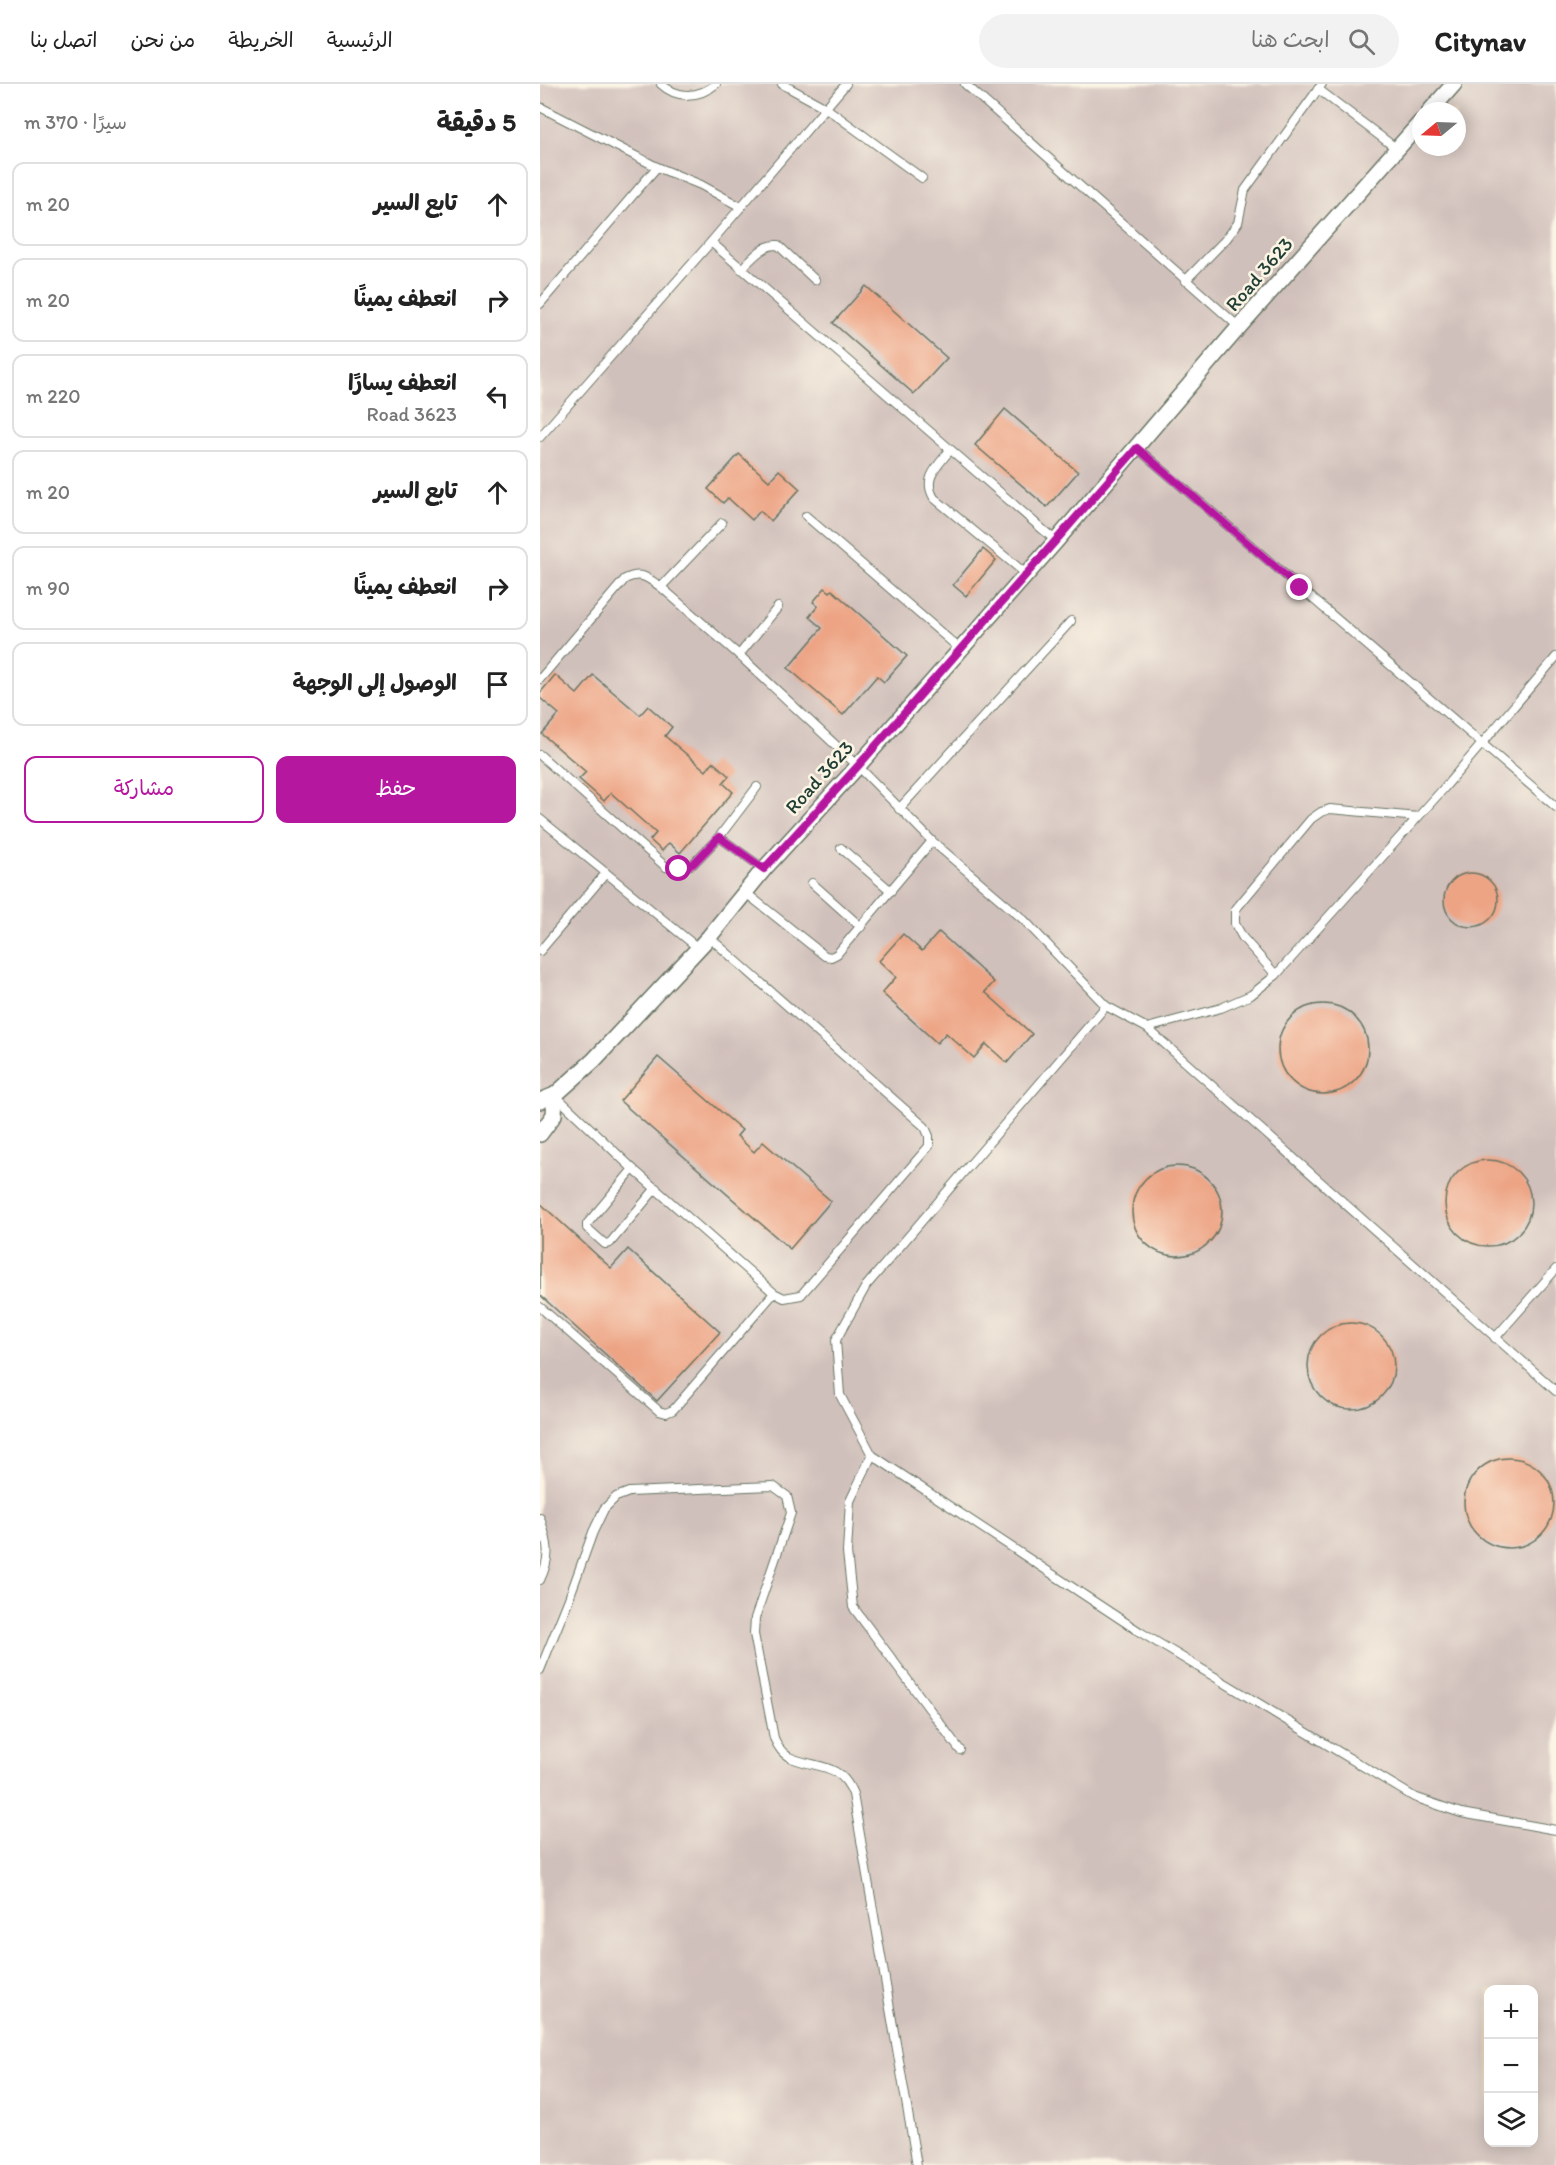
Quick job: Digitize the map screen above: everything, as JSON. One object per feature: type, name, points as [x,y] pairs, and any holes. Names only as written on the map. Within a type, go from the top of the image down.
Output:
[{"type":"street","points":[[1438,102],[1454,84]]},
{"type":"street","name":"Road 3623","points":[[540,1101],[555,1095],[594,1060],[709,937],[764,869],[1056,541],[1239,327],[1412,132]]},
{"type":"street","points":[[540,1134],[554,1115],[555,1095]]},
{"type":"lane","points":[[661,84],[678,95],[695,95],[716,84]]},
{"type":"lane","points":[[782,84],[826,108],[922,178]]},
{"type":"lane","points":[[540,437],[784,159],[846,84]]},
{"type":"lane","points":[[965,84],[1239,327]]},
{"type":"lane","points":[[1185,281],[1227,238],[1238,223],[1245,190],[1320,86],[1397,148]]},
{"type":"lane","points":[[540,107],[657,166],[701,185],[741,207]]},
{"type":"lane","points":[[540,304],[657,166]]},
{"type":"lane","points":[[711,242],[1056,541]]},
{"type":"lane","points":[[741,269],[764,248],[778,245],[815,280]]},
{"type":"lane","points":[[950,450],[929,479],[929,490],[934,498],[1026,573]]},
{"type":"lane","points":[[1134,452],[1269,561],[1480,746],[1556,807]]},
{"type":"lane","points":[[806,516],[960,650]]},
{"type":"lane","points":[[661,587],[722,523]]},
{"type":"lane","points":[[540,679],[625,579],[635,574],[643,575],[661,587],[739,655],[858,766],[932,841],[1024,920],[1106,1006],[1147,1028],[1556,1391]]},
{"type":"lane","points":[[739,655],[778,607]]},
{"type":"lane","points":[[899,809],[1071,621]]},
{"type":"lane","points":[[1147,1028],[1221,1008],[1251,995],[1276,975],[1445,787],[1556,657]]},
{"type":"lane","points":[[540,755],[666,867],[679,869],[693,864],[719,837],[758,787]]},
{"type":"lane","points":[[1276,975],[1243,938],[1235,924],[1235,910],[1311,819],[1330,809],[1418,817]]},
{"type":"lane","points":[[540,819],[698,948]]},
{"type":"lane","points":[[719,837],[764,869]]},
{"type":"lane","points":[[746,893],[825,956],[831,957],[837,954],[861,927],[932,841]]},
{"type":"lane","points":[[842,848],[891,891]]},
{"type":"lane","points":[[540,951],[606,873]]},
{"type":"lane","points":[[812,883],[861,927]]},
{"type":"lane","points":[[555,1095],[633,1169],[774,1293],[784,1298],[801,1295],[929,1146],[929,1136],[925,1126],[709,937]]},
{"type":"lane","points":[[1106,1006],[866,1286],[837,1340],[840,1395],[872,1455],[1140,1632],[1414,1797],[1461,1814],[1556,1830]]},
{"type":"lane","points":[[633,1169],[587,1224],[587,1228],[605,1244],[610,1243],[656,1188]]},
{"type":"lane","points":[[1495,1338],[1556,1269]]},
{"type":"lane","points":[[540,1308],[659,1411],[666,1413],[673,1410],[774,1293]]},
{"type":"lane","points":[[872,1455],[850,1501],[847,1552],[853,1607],[960,1750]]},
{"type":"lane","points":[[540,1670],[593,1532],[604,1509],[616,1497],[629,1492],[773,1486],[787,1496],[791,1514],[758,1610],[754,1634],[774,1738],[780,1750],[788,1757],[839,1773],[848,1783],[853,1794],[917,2165]]},
{"type":"lane","points":[[540,1518],[548,1543],[548,1553],[547,1563],[540,1580]]},
{"type":"shaded area","points":[[540,84],[1556,84],[1556,2165],[540,2165]]},
{"type":"building","points":[[866,286],[947,358],[914,394],[833,323]]},
{"type":"building","points":[[1005,409],[1078,472],[1047,507],[975,445]]},
{"type":"building","points":[[739,454],[769,481],[779,470],[800,489],[771,521],[760,511],[752,520],[728,498],[723,503],[708,489]]},
{"type":"building","points":[[983,549],[996,560],[966,596],[953,585]]},
{"type":"building","points":[[825,588],[830,592],[832,590],[907,656],[884,682],[877,676],[843,715],[788,668],[822,628],[809,617],[818,606],[813,602]]},
{"type":"building","points":[[555,675],[577,694],[593,675],[640,715],[648,706],[672,727],[665,736],[706,771],[713,762],[729,776],[723,783],[733,792],[680,853],[669,843],[662,851],[650,840],[656,833],[611,793],[604,801],[579,779],[586,772],[542,734],[559,714],[540,698],[540,693]]},
{"type":"building","points":[[1471,873],[1481,875],[1490,881],[1496,890],[1498,900],[1496,910],[1490,919],[1481,925],[1471,927],[1461,925],[1452,919],[1446,910],[1444,900],[1446,890],[1452,881],[1461,875]]},
{"type":"building","points":[[939,932],[994,982],[985,992],[1032,1034],[1007,1063],[986,1044],[974,1058],[946,1033],[937,1043],[882,993],[896,977],[879,961],[903,934],[922,951]]},
{"type":"building","points":[[1323,1004],[1340,1008],[1355,1017],[1364,1032],[1368,1049],[1364,1066],[1355,1081],[1340,1090],[1323,1094],[1306,1090],[1291,1081],[1282,1066],[1278,1049],[1282,1032],[1291,1017],[1306,1008]]},
{"type":"building","points":[[658,1057],[742,1130],[737,1136],[754,1152],[763,1142],[831,1201],[790,1249],[620,1101]]},
{"type":"building","points":[[1488,1160],[1512,1167],[1524,1179],[1531,1203],[1524,1227],[1512,1239],[1488,1246],[1464,1239],[1452,1227],[1445,1203],[1452,1179],[1464,1167]]},
{"type":"building","points":[[1177,1166],[1194,1170],[1209,1179],[1218,1194],[1222,1211],[1218,1228],[1209,1243],[1194,1252],[1177,1256],[1160,1252],[1145,1243],[1136,1228],[1132,1211],[1136,1194],[1145,1179],[1160,1170]]},
{"type":"building","points":[[540,1203],[611,1268],[628,1249],[720,1332],[657,1401],[540,1295]]},
{"type":"building","points":[[1343,1323],[1359,1323],[1382,1335],[1391,1349],[1394,1366],[1391,1383],[1382,1397],[1359,1409],[1343,1409],[1327,1402],[1315,1390],[1308,1374],[1308,1358],[1315,1342],[1327,1330]]},
{"type":"building","points":[[1509,1458],[1526,1461],[1541,1471],[1551,1486],[1554,1503],[1551,1520],[1541,1535],[1526,1545],[1509,1548],[1492,1545],[1477,1535],[1467,1520],[1464,1503],[1467,1486],[1477,1471],[1492,1461]]},
{"type":"route","points":[[679,869],[693,864],[719,837],[764,869],[858,766],[1137,448],[1300,588]]}]
